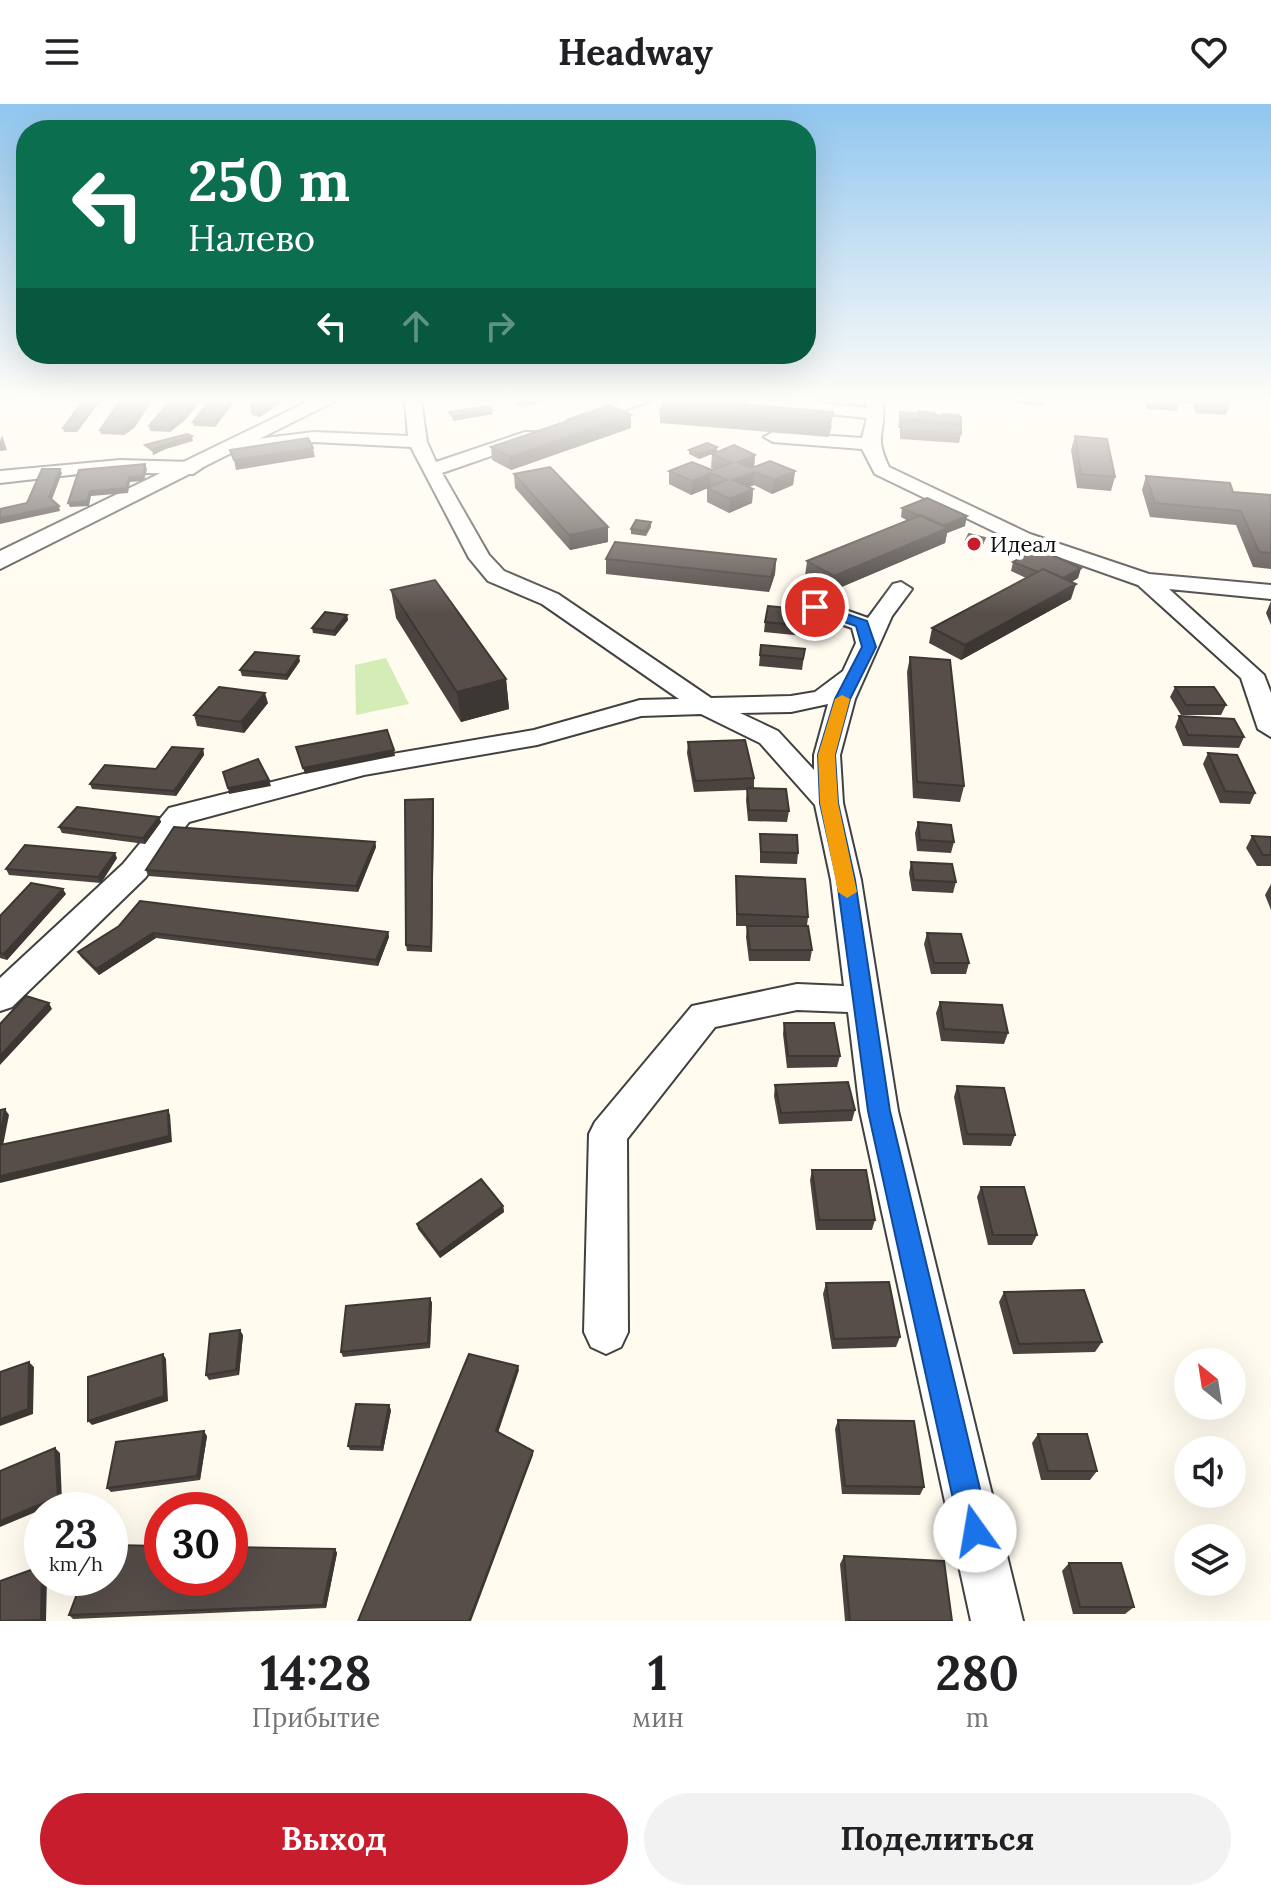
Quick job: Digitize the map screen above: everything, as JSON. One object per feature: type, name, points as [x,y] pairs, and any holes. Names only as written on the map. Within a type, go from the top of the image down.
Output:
[{"type":"street","points":[[0,477],[30,472]]},
{"type":"street","points":[[0,561],[185,472]]},
{"type":"street","points":[[432,472],[480,558],[496,576],[550,599],[707,707],[769,737],[829,803]]},
{"type":"street","points":[[885,472],[1023,538],[1146,580],[1271,592]]},
{"type":"street","points":[[1146,580],[1252,675],[1271,729]]},
{"type":"street","points":[[901,589],[881,615],[869,647],[842,699],[827,755],[829,803],[846,880],[879,1111],[997,1621]]},
{"type":"street","points":[[815,607],[862,624],[869,647]]},
{"type":"street","points":[[0,998],[134,871],[179,815],[363,767],[537,737],[640,708],[791,704],[823,698],[855,674]]},
{"type":"street","points":[[606,1332],[608,1134],[704,1016],[797,997],[862,1000]]},
{"type":"green space","points":[[386,658],[409,704],[356,715],[355,665]]},
{"type":"building","points":[[41,472],[59,472],[49,497],[59,506],[0,518],[0,509],[27,503]]},
{"type":"building","points":[[78,472],[144,472],[143,476],[129,477],[126,488],[90,491],[87,501],[68,503]]},
{"type":"building","points":[[555,472],[608,527],[569,535],[514,474]]},
{"type":"building","points":[[671,472],[793,472],[774,480],[755,472],[733,480],[753,489],[730,499],[707,488],[727,480],[711,473],[692,481]]},
{"type":"building","points":[[1114,472],[1115,477],[1081,474]]},
{"type":"building","points":[[1146,476],[1230,483],[1233,492],[1271,495],[1271,553],[1259,552],[1241,511],[1155,503]]},
{"type":"building","points":[[927,498],[967,516],[943,526],[902,508]]},
{"type":"building","points":[[921,515],[948,528],[834,576],[807,561]]},
{"type":"building","points":[[636,520],[651,522],[646,531],[631,529]]},
{"type":"building","points":[[969,534],[985,538],[982,544],[966,540]]},
{"type":"building","points":[[615,542],[776,559],[771,577],[606,559]]},
{"type":"building","points":[[1038,549],[1081,568],[1063,578],[1043,569],[1038,572],[1013,562]]},
{"type":"building","points":[[1043,569],[1076,584],[965,645],[932,628]]},
{"type":"building","points":[[435,580],[506,679],[457,692],[391,590]]},
{"type":"building","points":[[768,606],[808,610],[806,626],[765,622]]},
{"type":"building","points":[[325,612],[347,615],[334,631],[312,628]]},
{"type":"building","points":[[761,645],[805,649],[803,659],[760,655]]},
{"type":"building","points":[[255,652],[299,656],[286,675],[240,670]]},
{"type":"building","points":[[910,657],[950,660],[964,786],[917,782]]},
{"type":"building","points":[[219,687],[265,693],[241,722],[194,715]]},
{"type":"building","points":[[1175,687],[1214,687],[1226,705],[1186,705]]},
{"type":"building","points":[[1179,716],[1234,719],[1244,737],[1188,735]]},
{"type":"building","points":[[387,730],[394,750],[303,768],[296,747]]},
{"type":"building","points":[[745,740],[754,778],[695,781],[688,742]]},
{"type":"building","points":[[172,747],[203,749],[174,791],[90,784],[105,765],[156,769]]},
{"type":"building","points":[[1208,753],[1237,755],[1255,793],[1225,791]]},
{"type":"building","points":[[258,759],[269,780],[228,788],[223,772]]},
{"type":"building","points":[[747,788],[786,789],[789,811],[749,810]]},
{"type":"building","points":[[433,799],[431,947],[406,945],[405,800]]},
{"type":"building","points":[[77,807],[159,817],[143,838],[59,827]]},
{"type":"building","points":[[918,822],[951,825],[954,842],[920,840]]},
{"type":"building","points":[[174,827],[375,842],[356,886],[146,870]]},
{"type":"building","points":[[760,834],[797,835],[798,853],[761,852]]},
{"type":"building","points":[[1252,836],[1271,837],[1271,855],[1263,855]]},
{"type":"building","points":[[25,845],[115,853],[98,877],[6,869]]},
{"type":"building","points":[[911,862],[952,864],[956,882],[914,880]]},
{"type":"building","points":[[736,876],[805,879],[808,917],[737,914]]},
{"type":"building","points":[[31,883],[63,889],[4,954],[0,953],[0,916]]},
{"type":"building","points":[[140,901],[388,932],[376,960],[153,933],[96,969],[78,952],[119,926]]},
{"type":"building","points":[[747,926],[808,926],[812,950],[750,950]]},
{"type":"building","points":[[927,933],[961,934],[969,963],[934,963]]},
{"type":"building","points":[[26,996],[49,1003],[0,1056],[0,1024]]},
{"type":"building","points":[[940,1002],[1002,1005],[1008,1033],[944,1029]]},
{"type":"building","points":[[784,1023],[834,1023],[840,1056],[788,1056]]},
{"type":"building","points":[[848,1082],[855,1110],[781,1113],[775,1085]]},
{"type":"building","points":[[957,1086],[1004,1088],[1015,1135],[967,1134]]},
{"type":"building","points":[[5,1109],[0,1137],[0,1110]]},
{"type":"building","points":[[168,1110],[169,1136],[0,1176],[0,1145]]},
{"type":"building","points":[[812,1170],[866,1170],[875,1220],[819,1220]]},
{"type":"building","points":[[481,1179],[503,1206],[439,1253],[417,1224]]},
{"type":"building","points":[[981,1187],[1024,1187],[1037,1235],[993,1235]]},
{"type":"building","points":[[889,1282],[900,1337],[834,1339],[826,1283]]},
{"type":"building","points":[[1084,1290],[1102,1342],[1019,1344],[1004,1292]]},
{"type":"building","points":[[430,1298],[428,1343],[341,1352],[346,1306]]},
{"type":"building","points":[[240,1330],[236,1370],[206,1375],[210,1334]]},
{"type":"building","points":[[163,1354],[164,1396],[88,1421],[88,1377]]},
{"type":"building","points":[[469,1354],[518,1366],[496,1431],[533,1451],[469,1621],[358,1621]]},
{"type":"building","points":[[29,1362],[28,1409],[0,1419],[0,1372]]},
{"type":"building","points":[[356,1404],[389,1405],[381,1447],[348,1446]]},
{"type":"building","points":[[838,1420],[914,1421],[924,1487],[845,1486]]},
{"type":"building","points":[[204,1431],[197,1476],[107,1488],[116,1442]]},
{"type":"building","points":[[1038,1434],[1087,1434],[1097,1471],[1048,1471]]},
{"type":"building","points":[[55,1448],[58,1492],[24,1492],[24,1511],[0,1521],[0,1471]]},
{"type":"building","points":[[128,1545],[144,1546],[144,1596],[248,1596],[248,1547],[335,1549],[323,1605],[69,1615],[76,1596],[128,1596]]},
{"type":"building","points":[[844,1556],[944,1561],[952,1621],[850,1621]]},
{"type":"building","points":[[1069,1563],[1121,1563],[1134,1607],[1080,1607]]},
{"type":"building","points":[[24,1572],[24,1596],[41,1596],[41,1620],[0,1621],[0,1581]]},
{"type":"slow traffic","points":[[842,699],[827,755],[829,803],[847,892]]},
{"type":"place","name":"Идеал","points":[[974,544]]},
{"type":"route","points":[[815,607],[839,613],[862,624],[869,647],[842,699],[827,755],[829,803],[846,880],[879,1111],[975,1531]]}]
